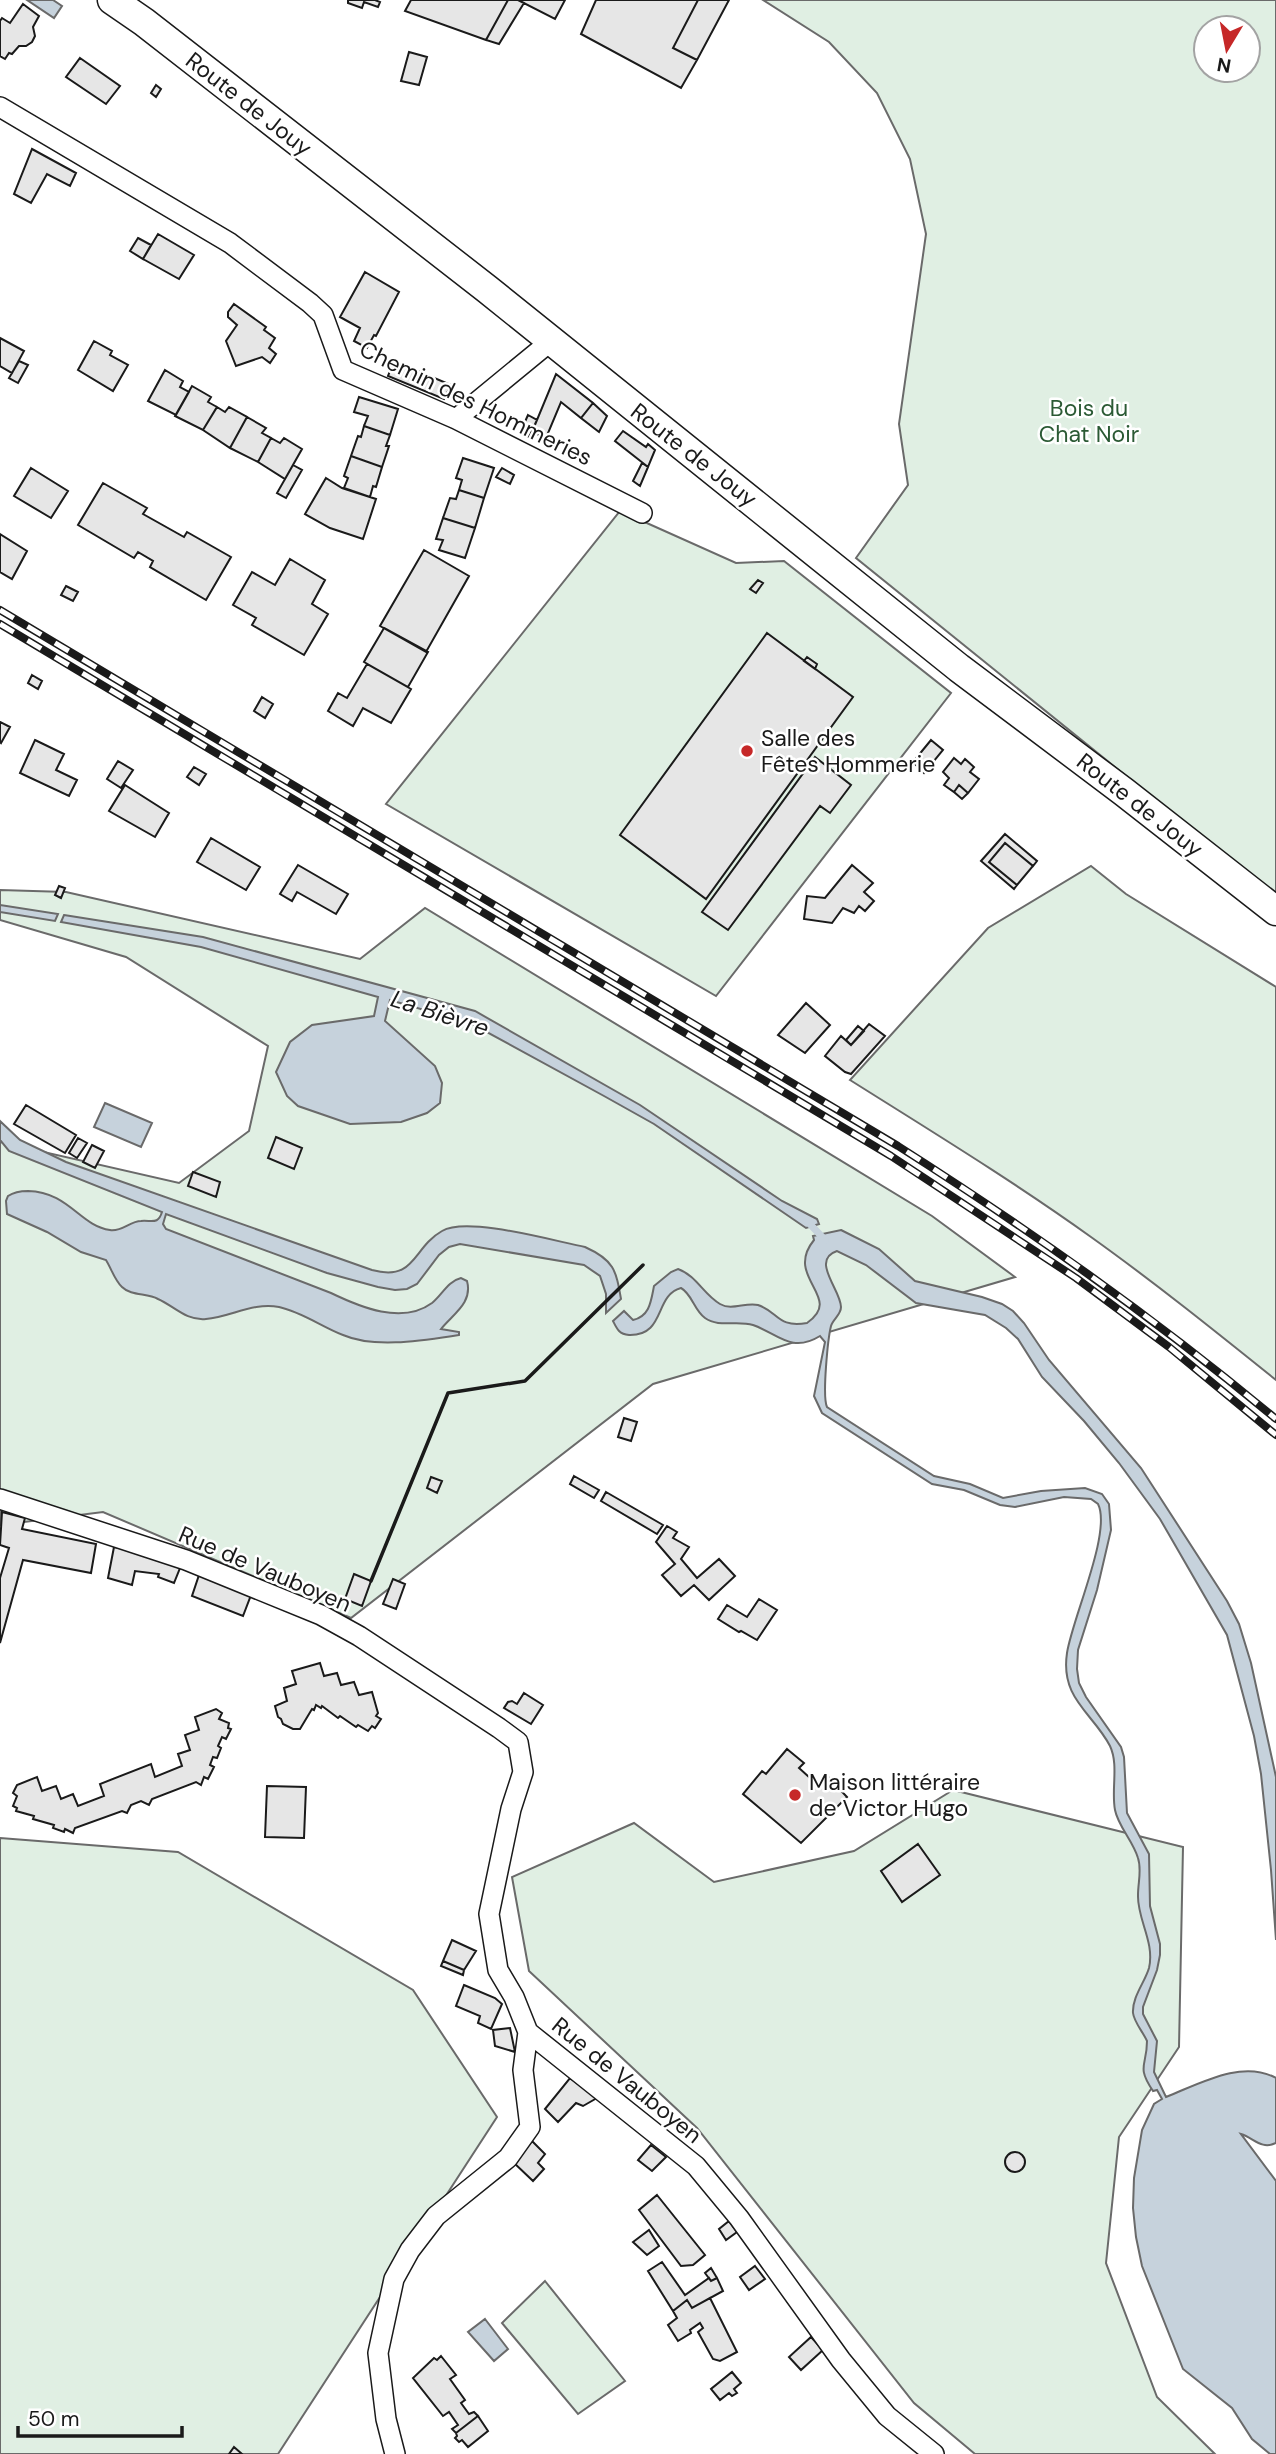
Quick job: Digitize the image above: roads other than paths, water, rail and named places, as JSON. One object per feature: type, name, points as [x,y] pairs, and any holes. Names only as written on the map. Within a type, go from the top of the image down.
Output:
[{"type":"main road","name":"Route de Jouy","points":[[112,0],[551,341],[959,668],[1276,911]]},
{"type":"street","name":"Chemin des Hommeries","points":[[0,107],[230,243],[310,303],[323,315],[343,370],[456,419],[642,513]]},
{"type":"street","points":[[456,419],[551,341]]},
{"type":"street","name":"Rue de Vauboyen","points":[[0,1499],[186,1560],[321,1615],[359,1636],[518,1742],[523,1772],[511,1809],[489,1914],[498,1970],[514,1997],[528,2032],[696,2166],[739,2218],[841,2360],[887,2416],[934,2454]]},
{"type":"street","points":[[395,2454],[386,2419],[378,2353],[394,2279],[410,2250],[436,2216],[508,2158],[530,2127],[523,2070],[528,2032]]},
{"type":"water","points":[[27,0],[53,0],[62,6],[54,18]]},
{"type":"water","points":[[0,905],[58,914],[55,921],[0,912]]},
{"type":"water","points":[[64,915],[203,937],[475,1011],[640,1105],[782,1201],[817,1219],[819,1224],[806,1228],[654,1124],[472,1024],[390,1000],[385,1021],[435,1066],[442,1083],[440,1103],[427,1113],[401,1122],[350,1124],[298,1106],[287,1096],[276,1072],[290,1042],[312,1025],[374,1016],[378,997],[201,947],[61,922]]},
{"type":"water","points":[[105,1103],[152,1123],[141,1147],[94,1127]]},
{"type":"water","points":[[0,1121],[20,1140],[66,1162],[372,1270],[386,1272],[406,1267],[432,1238],[442,1231],[454,1227],[490,1228],[533,1235],[585,1247],[595,1252],[612,1267],[621,1299],[606,1313],[606,1294],[600,1276],[584,1265],[460,1244],[449,1247],[439,1255],[417,1284],[407,1289],[395,1290],[378,1287],[327,1273],[166,1214],[163,1224],[166,1229],[381,1312],[408,1313],[420,1309],[432,1303],[449,1285],[461,1278],[467,1281],[468,1289],[461,1308],[441,1329],[459,1332],[459,1335],[416,1341],[370,1342],[356,1339],[279,1307],[260,1306],[215,1318],[192,1318],[154,1297],[126,1290],[117,1281],[106,1260],[81,1252],[47,1232],[7,1214],[8,1196],[28,1191],[54,1197],[90,1222],[110,1230],[137,1221],[154,1221],[162,1212],[9,1151],[0,1140]]},
{"type":"water","points":[[841,1230],[879,1249],[915,1281],[982,1297],[1013,1311],[1049,1360],[1141,1468],[1239,1624],[1251,1663],[1276,1777],[1276,1940],[1261,1774],[1254,1736],[1227,1635],[1160,1519],[1119,1463],[1042,1377],[1018,1339],[1006,1328],[985,1315],[916,1303],[866,1265],[837,1251],[829,1255],[826,1268],[841,1307],[830,1332],[825,1380],[827,1407],[934,1476],[970,1484],[1003,1498],[1041,1491],[1085,1488],[1102,1494],[1109,1504],[1111,1530],[1097,1590],[1078,1650],[1077,1669],[1079,1683],[1086,1697],[1121,1747],[1127,1813],[1149,1854],[1150,1906],[1160,1944],[1160,1955],[1143,2014],[1157,2041],[1154,2072],[1166,2097],[1206,2080],[1235,2072],[1263,2073],[1276,2078],[1276,2143],[1262,2144],[1241,2134],[1276,2181],[1276,2454],[1270,2454],[1252,2439],[1232,2408],[1183,2369],[1142,2266],[1136,2237],[1134,2178],[1142,2130],[1154,2104],[1162,2099],[1157,2090],[1153,2091],[1145,2076],[1147,2041],[1133,2013],[1135,2001],[1149,1968],[1150,1949],[1138,1904],[1139,1863],[1115,1810],[1113,1753],[1103,1734],[1073,1694],[1066,1669],[1070,1638],[1100,1534],[1101,1517],[1098,1504],[1091,1499],[1064,1497],[1015,1507],[1000,1505],[964,1490],[932,1484],[822,1413],[814,1396],[825,1342],[820,1336],[810,1341],[792,1343],[753,1325],[710,1321],[701,1315],[681,1288],[667,1298],[655,1322],[641,1334],[623,1334],[613,1321],[624,1311],[633,1320],[643,1315],[649,1307],[654,1286],[678,1269],[690,1276],[720,1304],[734,1307],[758,1305],[784,1321],[807,1323],[817,1314],[820,1304],[808,1276],[806,1253],[814,1240],[813,1236]]},
{"type":"water","points":[[485,2319],[508,2349],[494,2361],[468,2332]]},
{"type":"waterway","name":"La Bièvre","points":[[807,1221],[825,1240]]},
{"type":"railway","points":[[0,610],[898,1146],[1092,1276],[1276,1419]]},
{"type":"railway","points":[[0,624],[891,1156],[1076,1278],[1169,1347],[1276,1435]]},
{"type":"place","name":"Salle des Fêtes Hommerie","points":[[747,751]]},
{"type":"place","name":"Maison littéraire de Victor Hugo","points":[[795,1795]]},
{"type":"park label","name":"Bois du Chat Noir","points":[[1089,421]]}]
